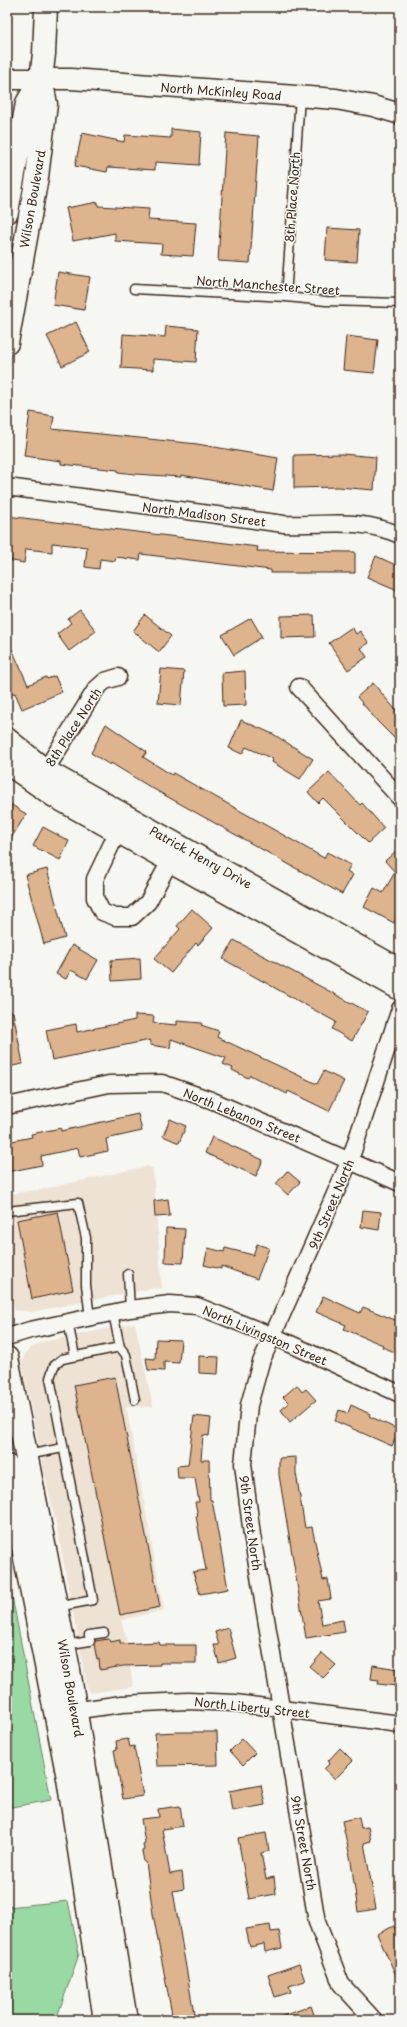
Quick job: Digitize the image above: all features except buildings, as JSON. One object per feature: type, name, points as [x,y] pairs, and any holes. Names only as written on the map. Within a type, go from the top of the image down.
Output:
[{"type":"main road","name":"Wilson Boulevard","points":[[7,343],[37,177],[46,104],[41,79],[44,54],[46,7]]},
{"type":"main road","name":"Wilson Boulevard","points":[[8,202],[27,103],[41,79]]},
{"type":"main road","name":"Wilson Boulevard","points":[[7,1358],[26,1455],[46,1609],[126,2020]]},
{"type":"main road","name":"Wilson Boulevard","points":[[7,1466],[14,1538],[64,1645],[66,1712],[77,1832],[105,2020]]},
{"type":"street","name":"North McKinley Road","points":[[7,80],[71,79],[336,99],[373,106],[400,114]]},
{"type":"street","name":"North Madison Street","points":[[7,488],[284,524],[314,524],[333,522],[370,525],[400,535]]},
{"type":"street","name":"8th Place North","points":[[40,778],[96,689],[105,681],[118,677]]},
{"type":"street","points":[[299,687],[400,798]]},
{"type":"street","name":"Patrick Henry Drive","points":[[7,738],[40,778],[117,833],[400,990]]},
{"type":"street","name":"Patrick Henry Drive","points":[[7,764],[40,778],[400,969]]},
{"type":"street","name":"Patrick Henry Drive","points":[[117,833],[95,878],[95,898],[102,912],[115,918],[132,917],[148,902],[169,863]]},
{"type":"street","name":"9th Street North","points":[[374,2020],[341,1984],[317,1922],[247,1502],[243,1464],[246,1420],[252,1389],[261,1362],[350,1160],[400,1009]]},
{"type":"street","name":"North Lebanon Street","points":[[7,1106],[109,1084],[162,1083],[211,1100],[400,1183]]},
{"type":"street","name":"North Livingston Street","points":[[7,1337],[30,1330],[130,1309],[170,1304],[197,1306],[273,1336],[400,1394]]},
{"type":"street","name":"North Liberty Street","points":[[66,1712],[122,1704],[188,1701],[235,1703],[400,1724]]},
{"type":"lane","name":"8th Place North","points":[[286,297],[300,97]]},
{"type":"lane","name":"North Manchester Street","points":[[134,289],[286,297],[326,301],[400,303]]},
{"type":"lane","points":[[7,1211],[78,1202],[86,1238],[86,1285],[90,1318]]},
{"type":"lane","points":[[128,1274],[130,1309]]},
{"type":"lane","points":[[113,1313],[120,1347],[126,1355],[135,1400]]},
{"type":"lane","points":[[68,1322],[75,1356]]},
{"type":"lane","points":[[46,1609],[93,1600],[50,1378],[54,1366],[62,1359],[120,1347]]},
{"type":"lane","points":[[26,1455],[63,1448]]},
{"type":"lane","points":[[64,1645],[90,1641],[89,1635],[104,1633]]},
{"type":"shaded area","points":[[148,1166],[153,1169],[162,1288],[149,1289],[31,1312],[15,1310],[7,1280],[7,1194],[39,1190]]},
{"type":"shaded area","points":[[135,1323],[153,1407],[126,1406],[164,1610],[121,1620],[126,1638],[133,1687],[90,1693],[87,1687],[57,1528],[22,1363],[25,1353],[32,1347],[42,1342]]},
{"type":"green space","points":[[7,1570],[51,1800],[7,1808]]},
{"type":"green space","points":[[68,1901],[79,1954],[56,2020],[7,2020],[7,1907]]}]
